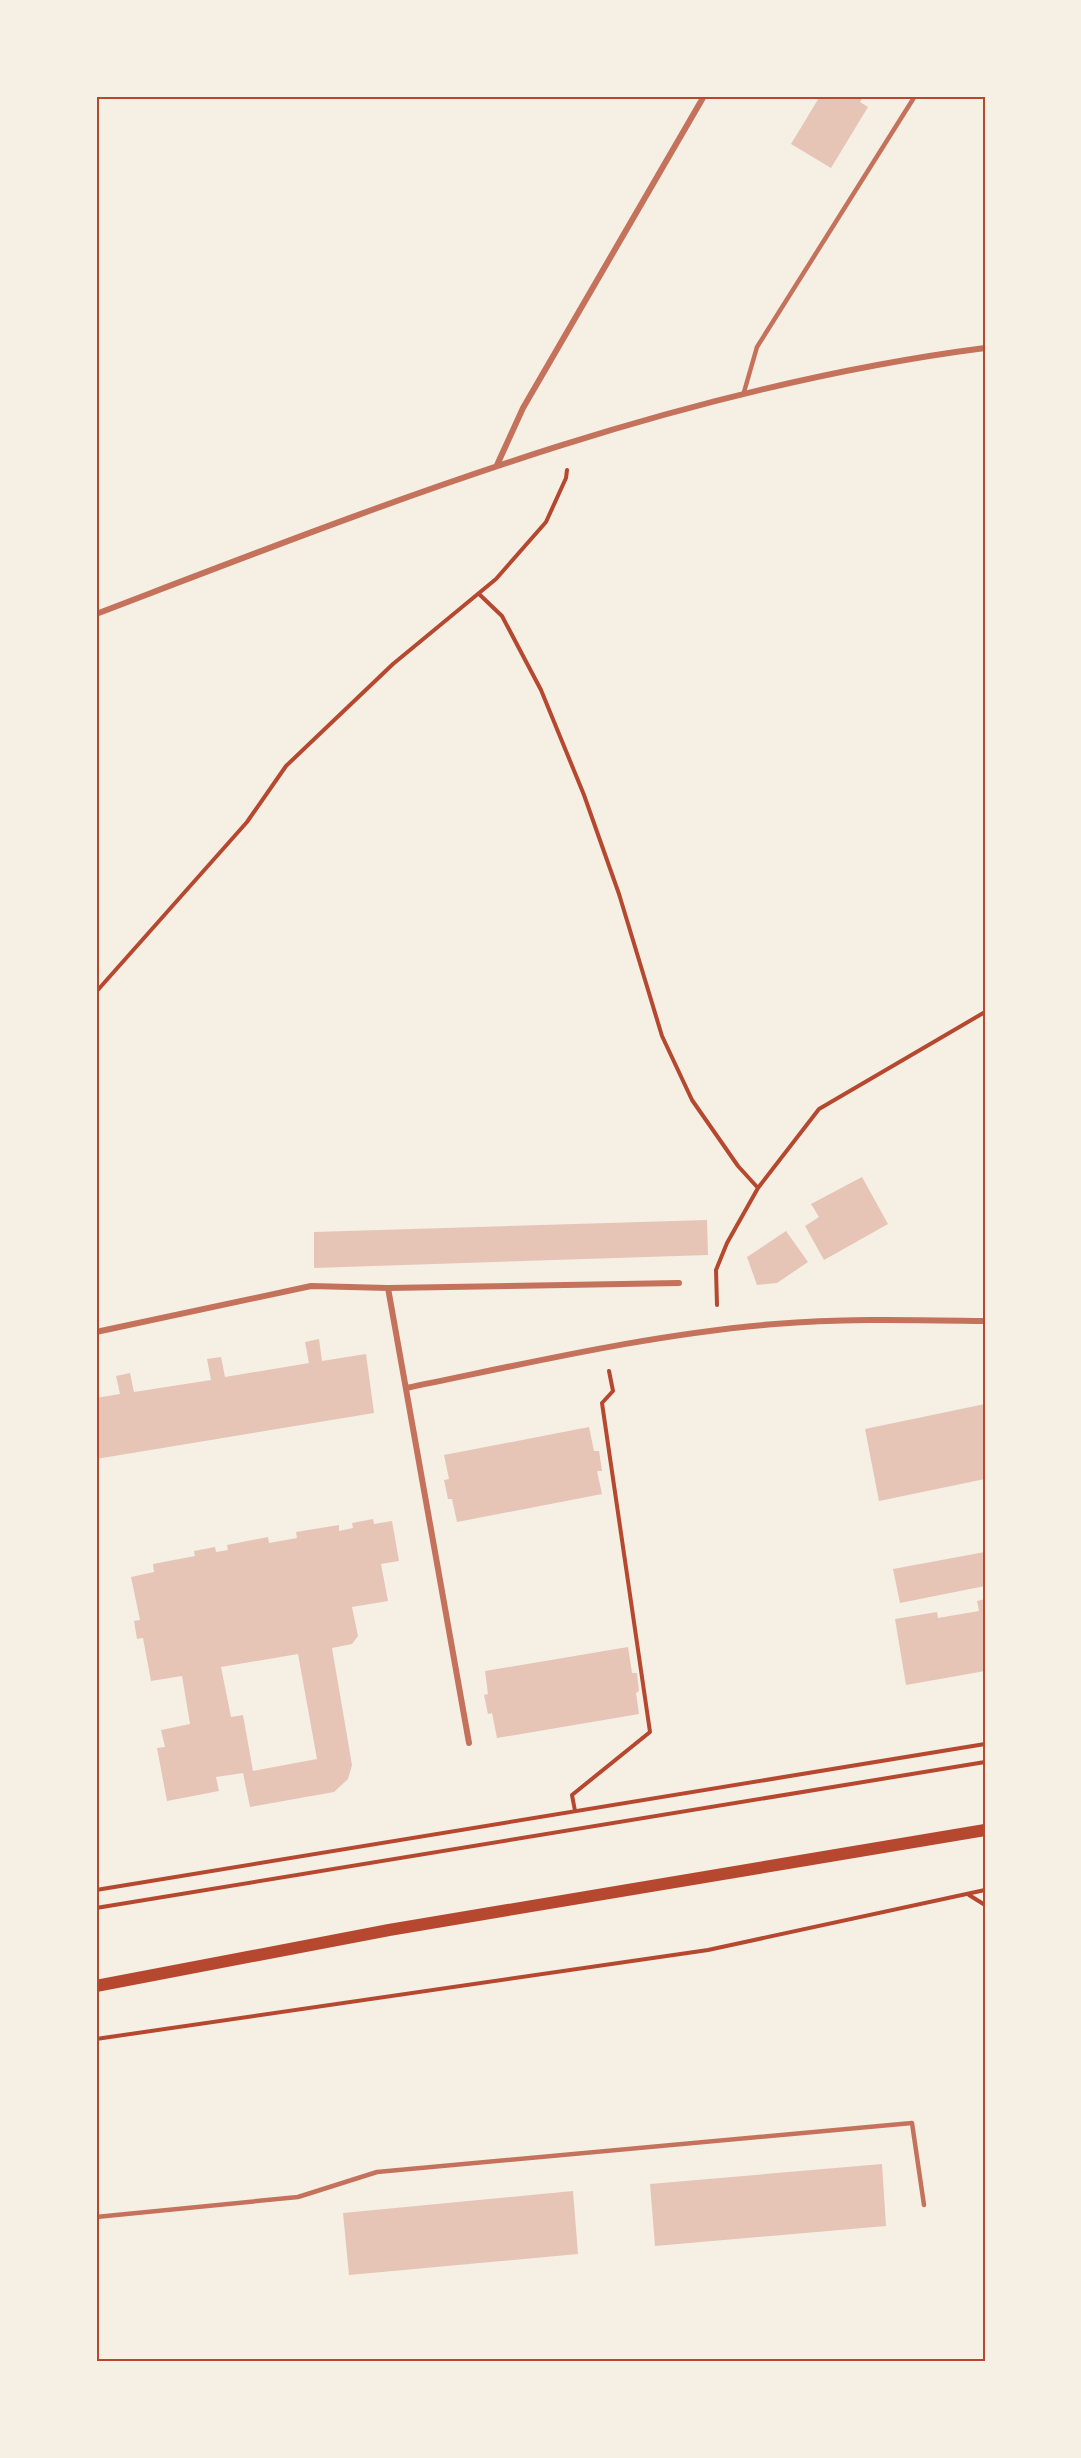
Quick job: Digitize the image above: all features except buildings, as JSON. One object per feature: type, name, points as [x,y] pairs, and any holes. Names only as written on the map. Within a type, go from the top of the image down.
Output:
[{"type":"main road","points":[[96,1986],[389,1930],[985,1830]]},
{"type":"street","points":[[497,465],[523,408],[704,96]]},
{"type":"street","points":[[96,614],[402,498],[569,441],[744,392],[928,356],[985,348]]},
{"type":"street","points":[[96,1332],[310,1286],[388,1288],[679,1283]]},
{"type":"street","points":[[388,1288],[469,1743]]},
{"type":"street","points":[[406,1388],[633,1342],[775,1324],[856,1320],[985,1321]]},
{"type":"lane","points":[[744,392],[757,347],[915,96]]},
{"type":"lane","points":[[96,2217],[298,2197],[377,2172],[912,2123],[924,2205]]},
{"type":"path","points":[[96,992],[247,822],[286,766],[393,664],[496,579],[546,522],[566,478],[569,441]]},
{"type":"path","points":[[479,594],[502,616],[541,690],[584,795],[615,883],[662,1036],[692,1101],[738,1166],[758,1188]]},
{"type":"path","points":[[717,1305],[716,1270],[727,1243],[758,1188],[819,1109],[985,1012]]},
{"type":"path","points":[[575,1811],[572,1795],[650,1732],[602,1403],[613,1391],[605,1348]]},
{"type":"path","points":[[96,1890],[985,1744]]},
{"type":"path","points":[[96,1908],[985,1762]]},
{"type":"path","points":[[96,2039],[708,1950],[985,1890]]},
{"type":"path","points":[[968,1894],[985,1905]]}]
